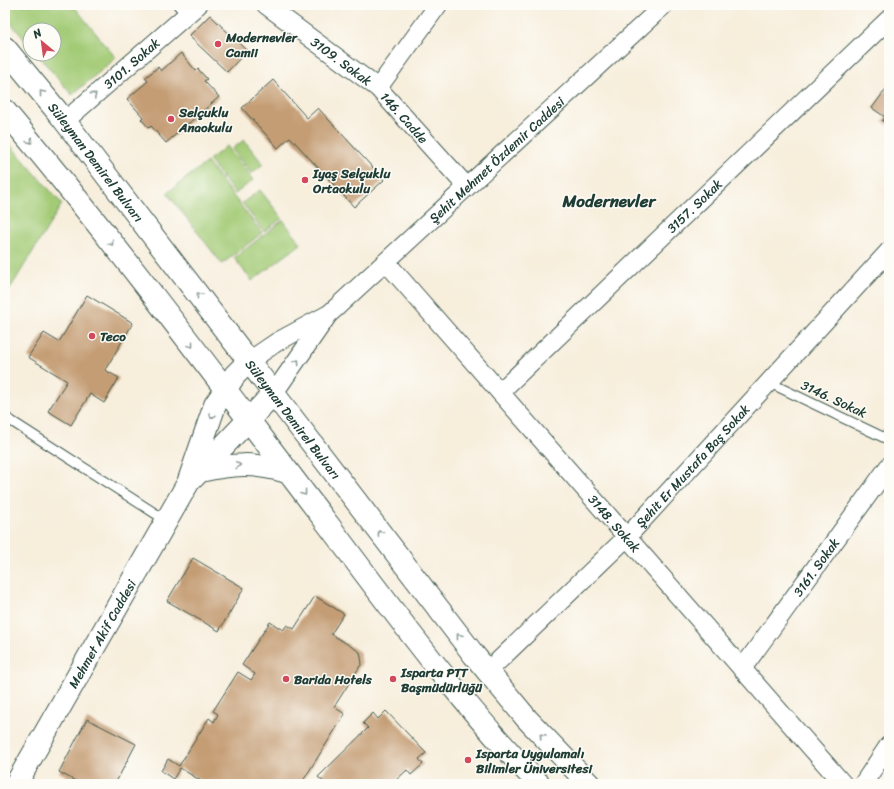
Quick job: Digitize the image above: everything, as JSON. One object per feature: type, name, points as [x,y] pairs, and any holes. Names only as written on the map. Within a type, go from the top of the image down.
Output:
[{"type":"main road","name":"Süleyman Demirel Bulvarı","points":[[5,48],[65,121],[488,671],[527,719],[589,784]]},
{"type":"main road","points":[[5,111],[225,389],[403,623],[467,703],[539,784]]},
{"type":"main road","name":"Mehmet Akif Caddesi","points":[[194,477],[215,405],[235,375],[249,361]]},
{"type":"main road","name":"Mehmet Akif Caddesi","points":[[16,784],[166,521],[194,477],[274,393]]},
{"type":"main road","points":[[194,477],[220,466],[254,464],[288,472]]},
{"type":"street","name":"3109. Sokak","points":[[266,5],[378,88]]},
{"type":"street","name":"146. Cadde","points":[[438,5],[378,88],[466,187]]},
{"type":"street","name":"Şehit Mehmet Özdemir Caddesi","points":[[274,393],[328,315],[664,5]]},
{"type":"street","name":"3101. Sokak","points":[[65,121],[187,8]]},
{"type":"street","name":"3157. Sokak","points":[[500,392],[889,19]]},
{"type":"street","name":"Şehit Er Mustafa Baş Sokak","points":[[488,671],[627,537],[889,251]]},
{"type":"street","name":"3148. Sokak","points":[[386,262],[843,784]]},
{"type":"street","name":"Şehit Mehmet Özdemir Caddesi","points":[[249,361],[273,344],[328,315]]},
{"type":"street","name":"3161. Sokak","points":[[742,669],[889,466]]},
{"type":"street","points":[[863,784],[889,746]]},
{"type":"lane","name":"3146. Sokak","points":[[768,382],[889,440]]},
{"type":"lane","points":[[5,417],[166,521]]},
{"type":"green space","points":[[5,5],[73,5],[116,58],[72,95],[44,62],[62,62],[62,22],[22,22],[22,36],[5,16]]},
{"type":"green space","points":[[5,139],[62,204],[5,297]]},
{"type":"green space","points":[[244,140],[263,164],[251,174],[232,149]]},
{"type":"green space","points":[[227,146],[253,180],[235,194],[209,160]]},
{"type":"green space","points":[[207,162],[262,233],[222,264],[167,193]]},
{"type":"green space","points":[[260,190],[282,218],[264,232],[242,203]]},
{"type":"green space","points":[[283,220],[301,244],[252,281],[234,258]]},
{"type":"building","name":"Modernevler Camii","points":[[210,15],[247,51],[227,72],[189,36]]},
{"type":"building","points":[[181,53],[196,71],[198,69],[207,79],[204,81],[219,97],[166,143],[151,126],[149,128],[141,119],[143,117],[127,99],[148,81],[145,78],[158,67],[161,71]]},
{"type":"building","points":[[273,80],[307,118],[318,108],[384,180],[354,207],[290,137],[278,148],[242,108]]},
{"type":"building","points":[[889,85],[889,126],[882,121],[885,117],[872,108]]},
{"type":"building","points":[[87,295],[133,323],[105,370],[119,378],[104,403],[90,394],[71,425],[48,411],[67,381],[28,357],[44,333],[59,342]]},
{"type":"building","points":[[193,558],[244,588],[219,631],[167,601]]},
{"type":"building","name":"Barida Hotels","points":[[315,596],[344,614],[331,634],[360,652],[362,663],[334,707],[345,714],[301,784],[206,784],[180,768],[173,779],[161,771],[168,759],[179,766],[209,718],[214,722],[218,714],[213,711],[238,672],[251,680],[255,674],[242,665],[270,622],[283,630],[287,625],[294,629]]},
{"type":"building","points":[[386,711],[426,753],[419,759],[423,764],[411,775],[407,770],[392,784],[326,784],[318,777],[368,728],[363,723],[373,713],[378,719]]},
{"type":"building","points":[[87,719],[136,744],[115,784],[81,784],[59,772]]},
{"type":"place","name":"Modernevler Camii","points":[[218,44]]},
{"type":"place","name":"Selçuklu Anaokulu","points":[[171,119]]},
{"type":"place","name":"Iyaş Selçuklu Ortaokulu","points":[[305,180]]},
{"type":"place","name":"Teco","points":[[92,336]]},
{"type":"place","name":"Barida Hotels","points":[[286,679]]},
{"type":"place","name":"Isparta PTT Başmüdürlüğü","points":[[393,679]]},
{"type":"place","name":"Isparta Uygulamalı Bilimler Üniversitesi","points":[[468,760]]},
{"type":"district","name":"Modernevler","points":[[609,201]]}]
